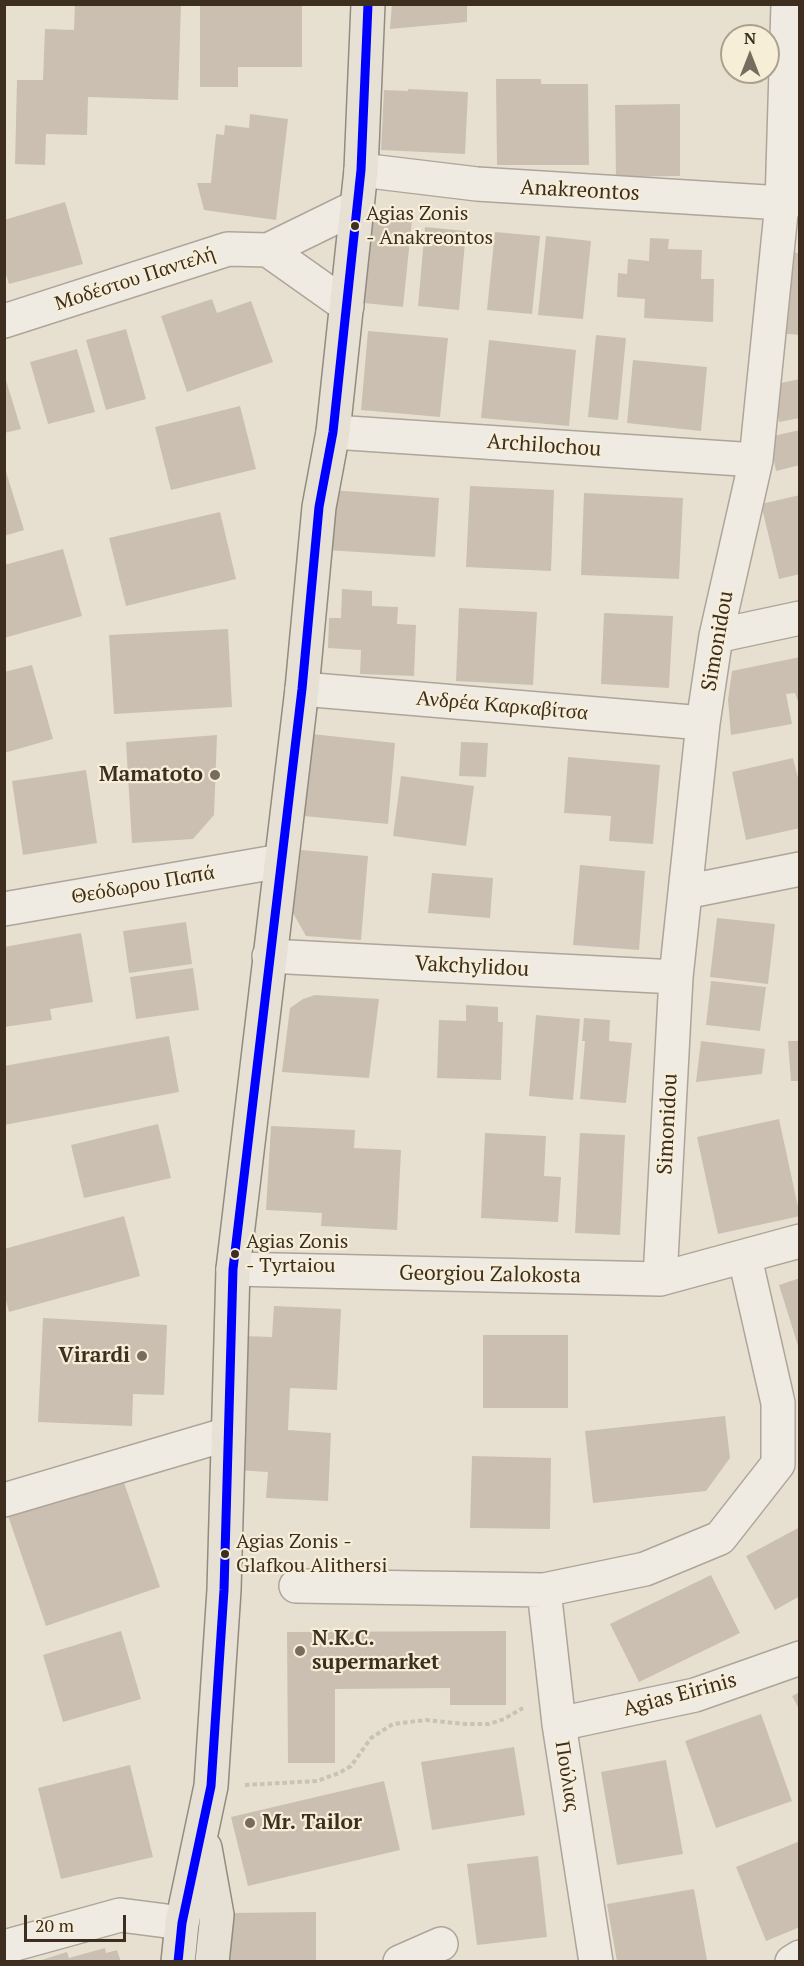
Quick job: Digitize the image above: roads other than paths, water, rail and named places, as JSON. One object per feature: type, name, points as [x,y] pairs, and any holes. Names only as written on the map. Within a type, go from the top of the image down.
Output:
[{"type":"main road","points":[[177,1962],[182,1923],[211,1786],[225,1590],[233,1269],[302,689],[319,507],[333,432],[356,207],[362,170],[368,4]]},
{"type":"main road","points":[[202,1834],[217,1915],[212,1962]]},
{"type":"street","name":"Simonidou","points":[[660,1279],[676,977],[703,723],[716,636],[756,460],[791,201],[788,4]]},
{"type":"street","name":"Anakreontos","points":[[362,170],[477,184],[791,201]]},
{"type":"street","name":"Μοδέστου Παντελή","points":[[4,321],[228,249],[268,250],[356,207]]},
{"type":"street","points":[[268,250],[347,306]]},
{"type":"street","name":"Archilochou","points":[[333,432],[756,460]]},
{"type":"street","points":[[716,636],[800,618]]},
{"type":"street","name":"Ανδρέα Καρκαβίτσα","points":[[302,689],[703,723]]},
{"type":"street","name":"Θεόδωρου Παπά","points":[[4,909],[281,861]]},
{"type":"street","points":[[685,892],[800,869]]},
{"type":"street","name":"Vakchylidou","points":[[269,956],[676,977]]},
{"type":"street","name":"Georgiou Zalokosta","points":[[233,1269],[660,1279],[745,1258],[800,1241]]},
{"type":"street","points":[[296,1586],[544,1590],[645,1569],[720,1538],[778,1464],[778,1403],[745,1258]]},
{"type":"street","points":[[4,1500],[228,1434]]},
{"type":"street","name":"Πούλιας","points":[[544,1590],[559,1724],[596,1962]]},
{"type":"street","name":"Agias Eirinis","points":[[559,1724],[695,1695],[800,1658]]},
{"type":"street","points":[[4,1947],[120,1915],[182,1923]]},
{"type":"street","points":[[400,1962],[441,1944]]},
{"type":"street","points":[[792,1962],[800,1957]]},
{"type":"place","name":"Agias Zonis - Anakreontos","points":[[355,226]]},
{"type":"place","name":"Mamatoto","points":[[215,775]]},
{"type":"place","name":"Agias Zonis - Tyrtaiou","points":[[235,1254]]},
{"type":"place","name":"Virardi","points":[[142,1356]]},
{"type":"place","name":"Agias Zonis - Glafkou Alithersi","points":[[225,1554]]},
{"type":"place","name":"N.K.C. supermarket","points":[[300,1651]]},
{"type":"place","name":"Mr. Tailor","points":[[250,1823]]}]
